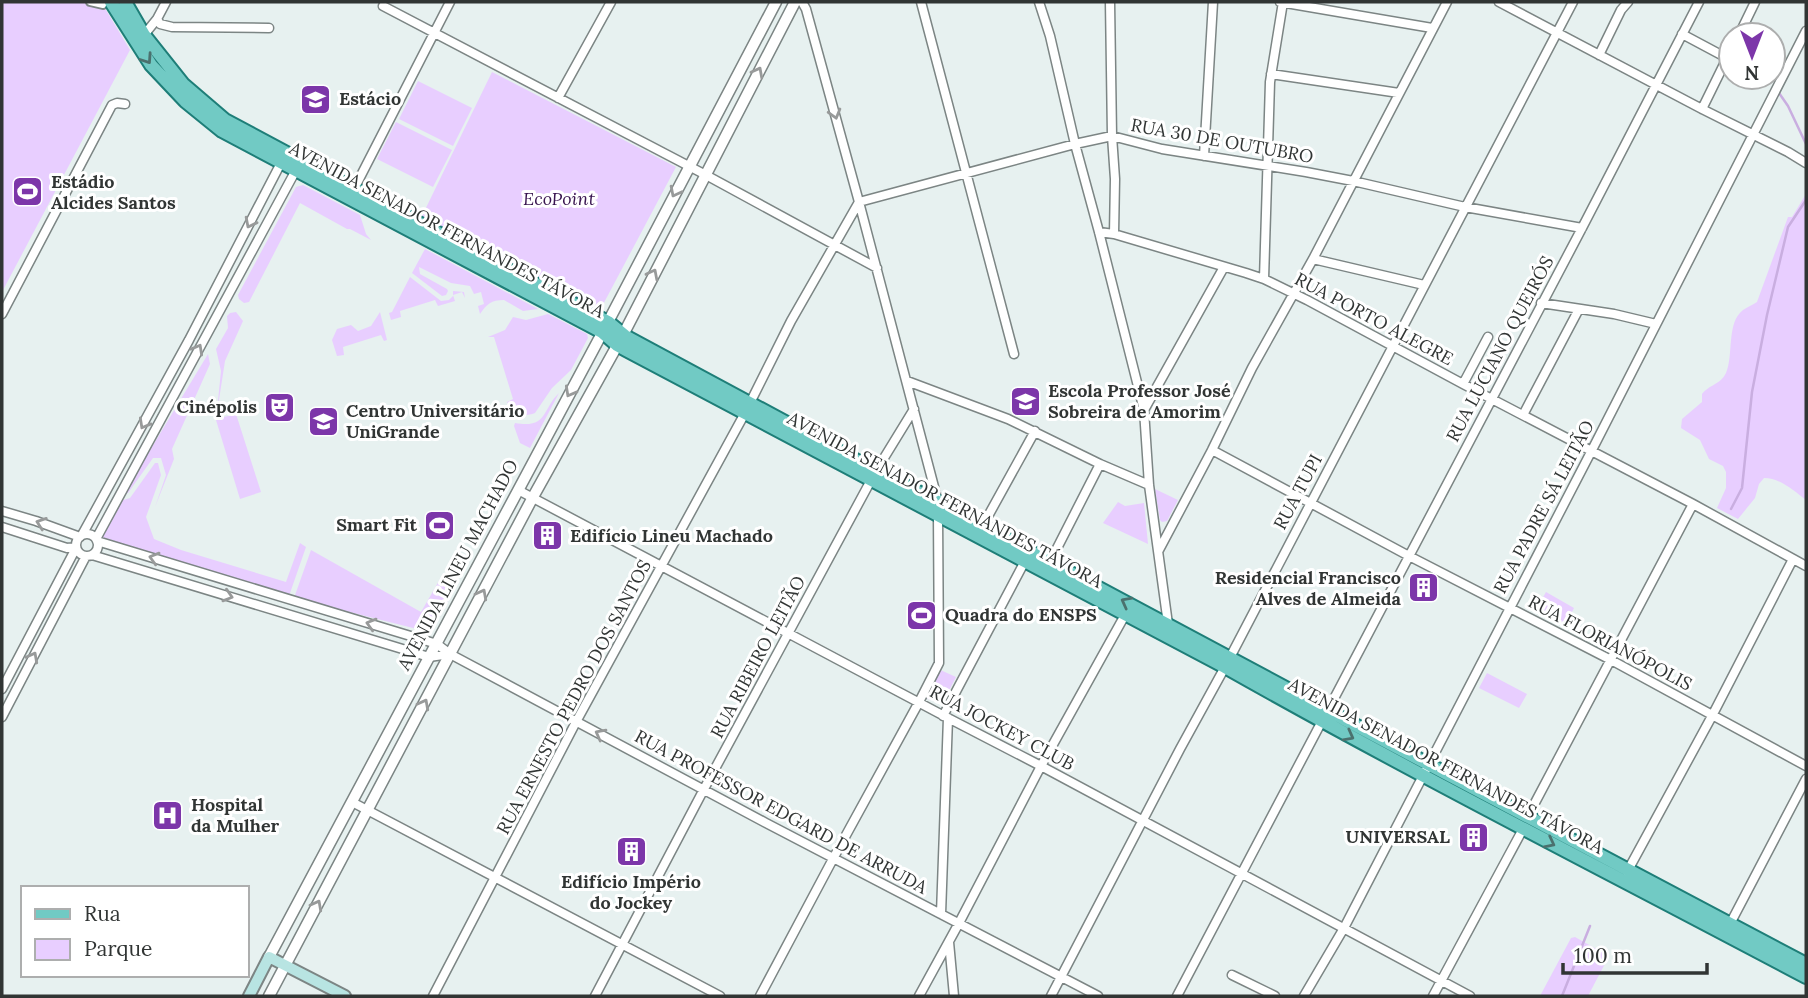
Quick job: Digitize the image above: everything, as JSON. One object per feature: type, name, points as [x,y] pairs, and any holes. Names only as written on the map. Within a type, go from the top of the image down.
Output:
[{"type":"main road","name":"AVENIDA SENADOR FERNANDES TÁVORA","points":[[111,2],[151,65],[185,101],[222,131],[354,189],[605,327],[620,340],[938,509],[1025,561],[1125,615],[1228,662]]},
{"type":"main road","name":"AVENIDA SENADOR FERNANDES TÁVORA","points":[[125,2],[144,35],[183,84],[225,120],[284,158],[296,170],[605,327]]},
{"type":"main road","name":"AVENIDA SENADOR FERNANDES TÁVORA","points":[[938,509],[982,527],[1168,624],[1228,662],[1425,770],[1522,829],[1730,924],[1806,964]]},
{"type":"main road","name":"AVENIDA SENADOR FERNANDES TÁVORA","points":[[1425,770],[1528,816],[1625,875],[1806,977]]},
{"type":"main road","points":[[269,957],[345,996]]},
{"type":"main road","name":"AVENIDA LINEU MACHADO","points":[[249,996],[269,957]]},
{"type":"street","points":[[90,2],[103,5],[102,2]]},
{"type":"street","points":[[144,35],[166,2]]},
{"type":"street","points":[[354,189],[450,2]]},
{"type":"street","points":[[558,98],[611,2]]},
{"type":"street","name":"AVENIDA LINEU MACHADO","points":[[269,957],[776,2]]},
{"type":"street","name":"AVENIDA LINEU MACHADO","points":[[269,996],[533,498],[620,340],[795,2]]},
{"type":"street","points":[[760,996],[939,663],[938,509],[877,268],[802,2]]},
{"type":"street","points":[[921,2],[1014,354]]},
{"type":"street","points":[[1040,2],[1144,410],[1149,485],[1168,624]]},
{"type":"street","points":[[1110,2],[1114,234]]},
{"type":"street","points":[[1204,156],[1213,2]]},
{"type":"street","points":[[1264,279],[1271,74],[1281,2],[1432,28]]},
{"type":"street","points":[[1158,550],[1447,2]]},
{"type":"street","name":"RUA TUPI","points":[[1051,996],[1573,2]]},
{"type":"street","points":[[1599,55],[1621,10],[1628,2]]},
{"type":"street","name":"RUA LUCIANO QUEIRÓS","points":[[1177,996],[1699,2]]},
{"type":"street","points":[[1746,21],[1755,2]]},
{"type":"street","points":[[1505,3],[1806,163]]},
{"type":"street","points":[[383,6],[877,268]]},
{"type":"street","points":[[157,19],[160,24],[172,27],[269,28]]},
{"type":"street","name":"RUA PADRE SÁ LEITÃO","points":[[1304,996],[1345,928],[1806,30]]},
{"type":"street","points":[[1682,34],[1717,49]]},
{"type":"street","points":[[1271,74],[1399,93]]},
{"type":"street","points":[[1702,109],[1717,78]]},
{"type":"street","points":[[2,314],[112,105],[125,104]]},
{"type":"street","name":"RUA 30 DE OUTUBRO","points":[[859,202],[1112,136],[1162,149],[1353,181],[1465,207],[1582,228]]},
{"type":"street","points":[[2,689],[284,158]]},
{"type":"street","points":[[2,717],[89,556],[97,551],[97,540],[296,170]]},
{"type":"street","name":"RUA ERNESTO PEDRO DOS SANTOS","points":[[433,996],[576,722],[748,408],[791,321],[859,202]]},
{"type":"street","name":"RUA PORTO ALEGRE","points":[[1099,232],[1114,234],[1264,279],[1592,450],[1806,566]]},
{"type":"street","points":[[1313,259],[1424,285]]},
{"type":"street","points":[[1144,410],[1224,267]]},
{"type":"street","points":[[213,294],[225,301]]},
{"type":"street","points":[[1541,303],[1656,324]]},
{"type":"street","points":[[1523,415],[1579,309]]},
{"type":"street","points":[[1463,384],[1488,337]]},
{"type":"street","points":[[907,381],[1009,419],[1149,485]]},
{"type":"street","name":"RUA RIBEIRO LEITÃO","points":[[595,996],[874,475],[914,409]]},
{"type":"street","points":[[982,527],[1035,431]]},
{"type":"street","name":"RUA FLORIANÓPOLIS","points":[[1212,450],[1806,766]]},
{"type":"street","points":[[1050,562],[1100,464]]},
{"type":"street","name":"RUA JOCKEY CLUB","points":[[518,490],[1470,996]]},
{"type":"street","points":[[1528,816],[1693,504]]},
{"type":"street","points":[[2,511],[81,536],[91,535],[97,540],[436,643]]},
{"type":"street","points":[[2,527],[67,548],[76,547]]},
{"type":"street","points":[[76,547],[80,554],[429,657],[450,654]]},
{"type":"street","points":[[1625,875],[1712,716],[1793,559]]},
{"type":"street","points":[[941,914],[946,717],[1025,561]]},
{"type":"street","points":[[919,996],[1125,615]]},
{"type":"street","name":"RUA PROFESSOR EDGARD DE ARRUDA","points":[[436,643],[450,654],[576,722],[1098,996]]},
{"type":"street","points":[[364,778],[381,786]]},
{"type":"street","points":[[1730,924],[1806,779]]},
{"type":"street","points":[[352,802],[720,996]]},
{"type":"street","points":[[1433,996],[1522,829]]},
{"type":"street","points":[[335,835],[351,842]]},
{"type":"street","points":[[949,942],[954,996]]},
{"type":"street","points":[[1232,975],[1275,996]]},
{"type":"green space","name":"Estádio Alcides Santos","points":[[2,2],[90,2],[103,5],[130,50],[2,292]]},
{"type":"green space","name":"EcoPoint","points":[[492,72],[676,167],[598,314],[422,216]]},
{"type":"green space","points":[[418,81],[472,108],[453,146],[399,119]]},
{"type":"green space","points":[[396,122],[452,150],[433,187],[377,159]]},
{"type":"green space","points":[[303,185],[360,215],[366,234],[371,240],[300,203],[249,302],[244,303],[238,295],[296,187]]},
{"type":"green space","points":[[1806,194],[1806,500],[1781,483],[1764,478],[1755,498],[1738,519],[1717,508],[1726,488],[1726,472],[1723,466],[1709,459],[1700,440],[1681,428],[1682,419],[1702,402],[1702,394],[1726,373],[1734,323],[1743,310],[1757,302],[1788,217],[1792,217]]},
{"type":"green space","points":[[425,249],[538,309],[523,311],[500,300],[490,303],[480,314],[478,306],[484,304],[481,292],[474,294],[470,286],[451,283],[419,267],[420,274],[447,289],[446,295],[442,296],[412,273]]},
{"type":"green space","points":[[410,277],[441,301],[449,300],[453,295],[455,301],[438,306],[435,300],[400,311],[401,317],[391,320],[389,313]]},
{"type":"green space","points":[[236,312],[243,321],[225,361],[216,417],[221,371],[216,349],[228,328],[227,316]]},
{"type":"green space","points":[[380,312],[387,340],[384,341],[381,335],[343,347],[344,355],[337,356],[332,340],[337,329],[351,325],[358,331],[371,326]]},
{"type":"green space","points":[[548,314],[587,334],[588,338],[571,370],[552,388],[535,413],[518,414],[507,402],[513,399],[494,337],[488,337],[505,330],[513,317],[526,320]]},
{"type":"green space","points":[[208,354],[210,364],[172,449],[174,459],[155,507],[166,475],[161,458],[153,458],[128,493],[123,495]]},
{"type":"green space","points":[[559,393],[530,448],[520,443],[515,423],[526,424],[539,420]]},
{"type":"green space","points":[[236,414],[261,492],[240,499],[216,419]]},
{"type":"green space","points":[[155,463],[158,463],[161,475],[146,517],[154,539],[286,582],[300,543],[306,547],[289,596],[101,537],[120,501],[130,498]]},
{"type":"green space","points":[[1155,489],[1178,500],[1167,521],[1160,520]]},
{"type":"green space","points":[[1118,502],[1125,506],[1144,503],[1148,544],[1103,523]]},
{"type":"green space","points":[[311,550],[421,612],[443,574],[453,571],[455,567],[456,586],[434,627],[425,631],[294,598]]},
{"type":"green space","points":[[1546,592],[1574,608],[1565,626],[1536,610]]},
{"type":"green space","points":[[936,668],[956,677],[942,704],[923,697]]},
{"type":"green space","points":[[1487,673],[1527,694],[1519,708],[1479,688]]},
{"type":"green space","points":[[1575,937],[1609,956],[1588,996],[1540,996],[1571,938]]},
{"type":"waterway","points":[[1779,93],[1806,144]]},
{"type":"waterway","points":[[1731,509],[1742,488],[1752,392],[1788,227],[1806,200]]},
{"type":"waterway","points":[[1562,996],[1590,926]]},
{"type":"place","name":"Estácio","points":[[316,99]]},
{"type":"place","name":"Estádio Alcides Santos","points":[[28,192]]},
{"type":"place","name":"Escola Professor José Sobreira de Amorim","points":[[1025,401]]},
{"type":"place","name":"Cinépolis","points":[[280,407]]},
{"type":"place","name":"Centro Universitário UniGrande","points":[[323,421]]},
{"type":"place","name":"Smart Fit","points":[[440,525]]},
{"type":"place","name":"Edifício Lineu Machado","points":[[547,536]]},
{"type":"place","name":"Residencial Francisco Alves de Almeida","points":[[1424,588]]},
{"type":"place","name":"Quadra do ENSPS","points":[[922,615]]},
{"type":"place","name":"Hospital da Mulher","points":[[168,815]]},
{"type":"place","name":"UNIVERSAL","points":[[1473,837]]},
{"type":"place","name":"Edifício Império do Jockey","points":[[631,851]]}]
